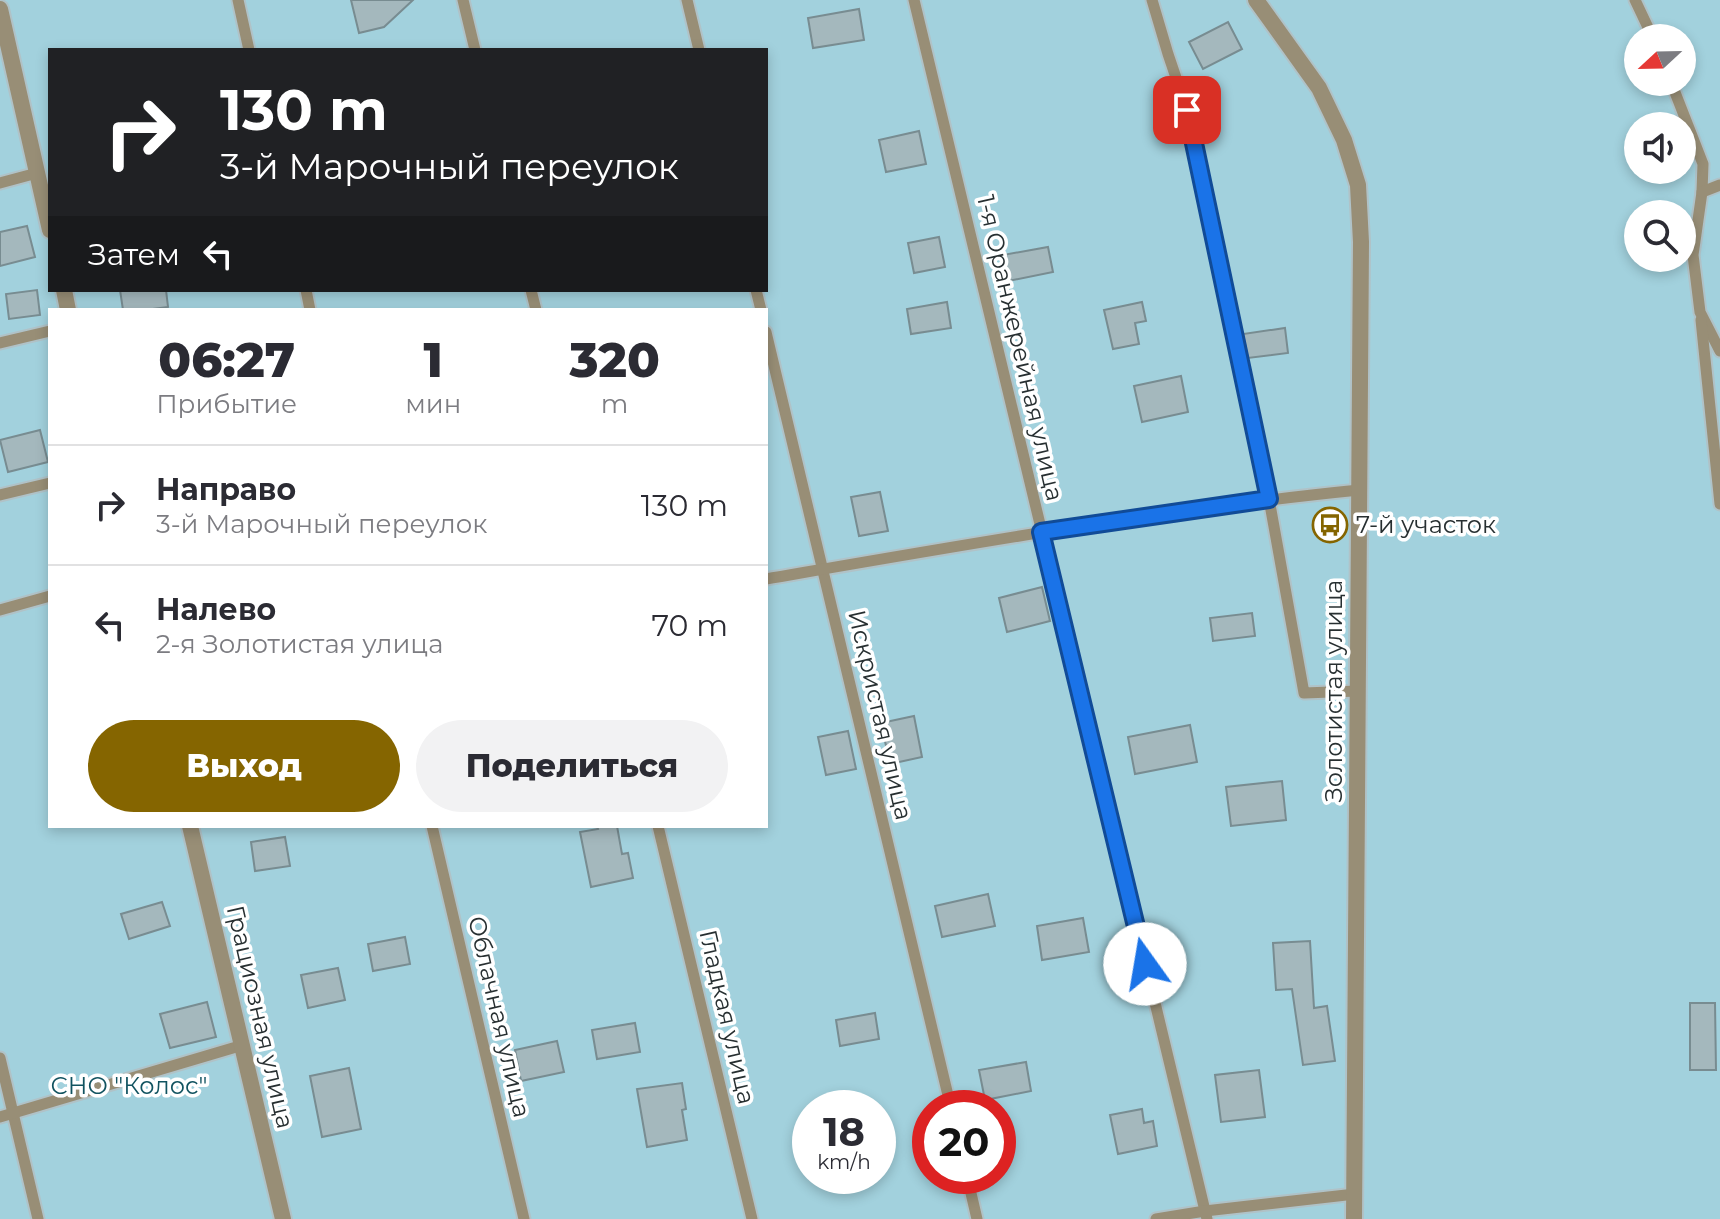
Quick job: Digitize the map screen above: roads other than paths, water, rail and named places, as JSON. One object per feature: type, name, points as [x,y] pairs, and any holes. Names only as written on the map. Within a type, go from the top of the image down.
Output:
[{"type":"street","name":"Золотистая улица","points":[[1256,0],[1319,88],[1344,140],[1358,185],[1361,242],[1354,1219]]},
{"type":"street","points":[[0,9],[3,34],[48,221]]},
{"type":"street","name":"Грациозная улица","points":[[190,828],[283,1219]]},
{"type":"lane","points":[[0,1],[8,0]]},
{"type":"lane","points":[[238,0],[249,48]]},
{"type":"lane","points":[[463,0],[475,48]]},
{"type":"lane","points":[[687,0],[699,48]]},
{"type":"lane","name":"1-я Оранжерейная улица","points":[[914,0],[1206,1215]]},
{"type":"lane","points":[[1152,0],[1187,110],[1269,499],[1304,693],[1358,691]]},
{"type":"lane","points":[[1635,0],[1646,24]]},
{"type":"lane","points":[[1676,96],[1703,164],[1693,255],[1720,504]]},
{"type":"lane","points":[[0,183],[37,173]]},
{"type":"lane","points":[[1702,192],[1720,185]]},
{"type":"lane","points":[[1700,312],[1720,351]]},
{"type":"lane","points":[[0,343],[48,331]]},
{"type":"lane","name":"Искристая улица","points":[[768,340],[947,1090]]},
{"type":"lane","points":[[0,495],[48,483]]},
{"type":"lane","points":[[768,579],[1041,532],[1269,499],[1359,490]]},
{"type":"lane","points":[[0,610],[48,597]]},
{"type":"lane","name":"Облачная улица","points":[[432,828],[524,1219]]},
{"type":"lane","name":"Гладкая улица","points":[[658,828],[752,1219]]},
{"type":"lane","points":[[0,1117],[243,1045]]},
{"type":"lane","points":[[0,1058],[38,1219]]},
{"type":"lane","points":[[971,1194],[977,1219]]},
{"type":"lane","points":[[1156,1219],[1355,1194]]},
{"type":"place","name":"7-й участок","points":[[1330,525]]},
{"type":"park label","name":"СНО \"Колос\"","points":[[129,1086]]}]
